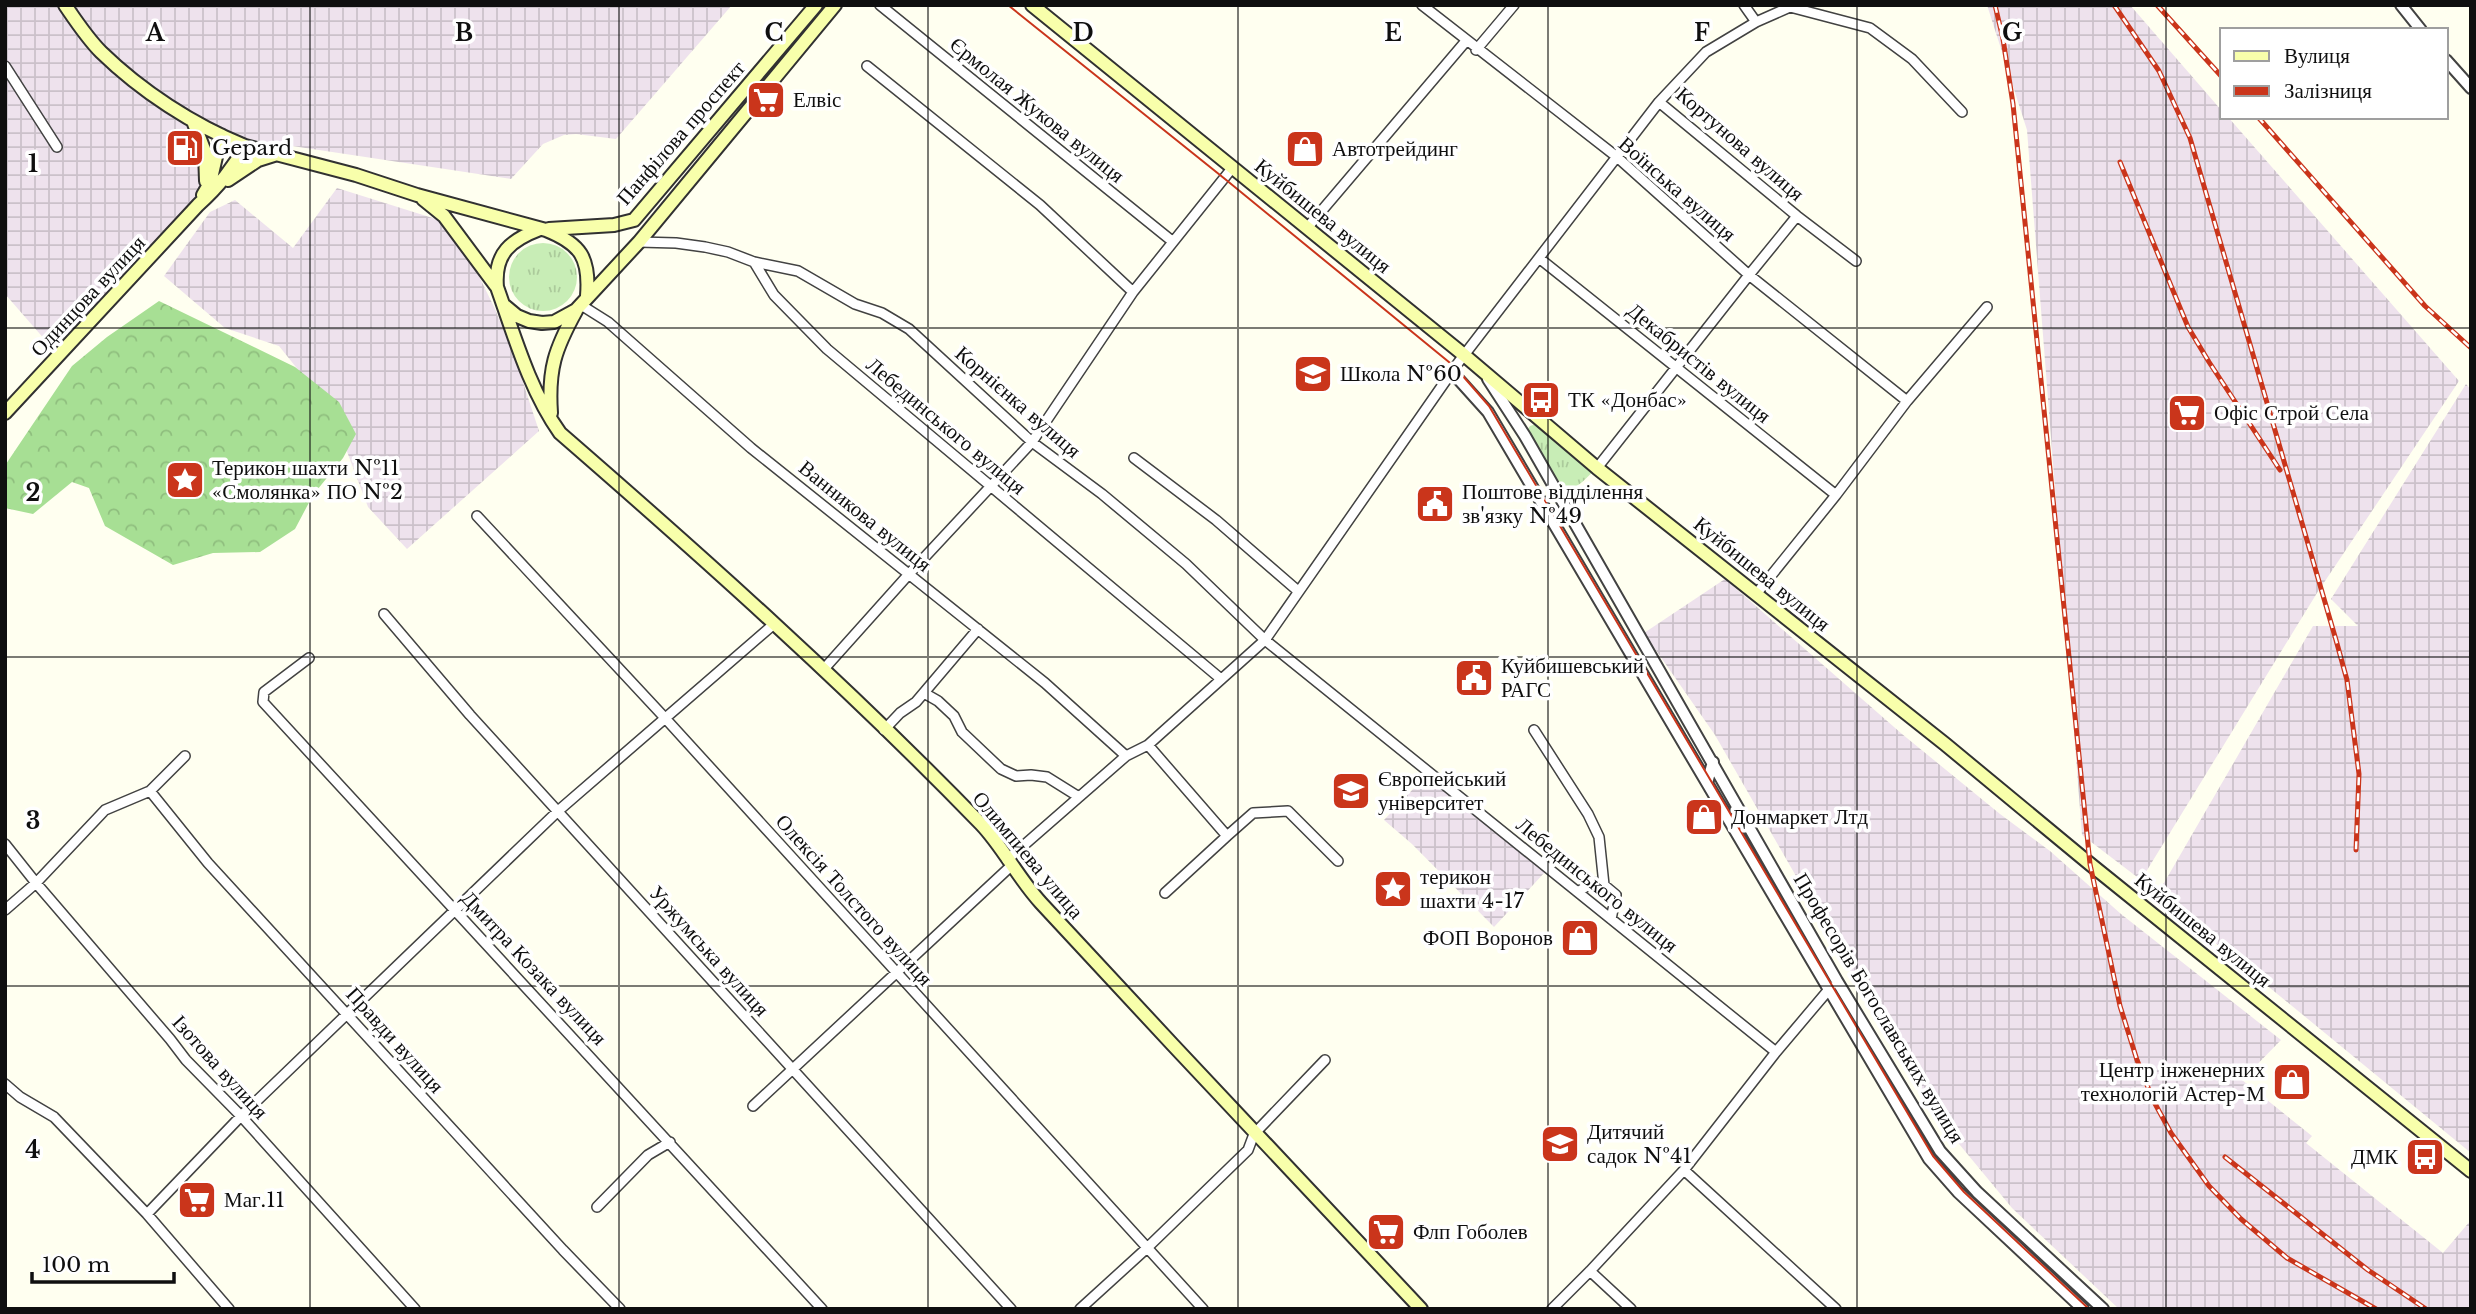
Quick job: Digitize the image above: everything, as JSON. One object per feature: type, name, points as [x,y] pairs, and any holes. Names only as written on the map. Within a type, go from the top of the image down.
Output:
[{"type":"main road","points":[[65,5],[99,50],[116,66],[193,121],[221,135],[245,146],[543,229],[574,244],[587,268],[581,304],[554,353],[549,388],[551,420]]},
{"type":"main road","name":"Панфілова проспект","points":[[543,229],[614,226],[634,220],[816,5]]},
{"type":"main road","points":[[543,229],[512,243],[503,253],[496,274],[503,305],[517,316],[542,323],[554,322],[581,304],[639,242],[835,5]]},
{"type":"main road","name":"Куйбишева вулиця","points":[[1032,5],[1464,355],[1598,468],[1757,593],[2471,1171]]},
{"type":"main road","points":[[193,121],[205,152],[209,192],[258,160],[278,154]]},
{"type":"main road","name":"Одинцова вулиця","points":[[209,192],[221,135]]},
{"type":"main road","name":"Одинцова вулиця","points":[[5,413],[235,164],[245,146]]},
{"type":"main road","points":[[417,195],[444,216],[497,287]]},
{"type":"main road","name":"Олимпиева улица","points":[[503,305],[551,420],[561,433],[774,624],[985,827],[1026,887],[1254,1134],[1421,1309]]},
{"type":"street","name":"Єрмолая Жукова вулиця","points":[[880,5],[1172,241]]},
{"type":"street","name":"Воїнська вулиця","points":[[1422,5],[1476,50],[1617,157],[1749,275],[1907,401]]},
{"type":"street","points":[[1476,50],[1514,5]]},
{"type":"street","points":[[1744,5],[1756,22]]},
{"type":"street","points":[[2401,5],[2419,28]]},
{"type":"street","name":"Кортунова вулиця","points":[[1856,261],[1659,102],[1706,52],[1756,22],[1790,7],[1870,28],[1912,59],[1962,112]]},
{"type":"street","points":[[1307,228],[1466,41]]},
{"type":"street","points":[[2448,62],[2471,88]]},
{"type":"street","points":[[5,66],[57,147]]},
{"type":"street","points":[[867,66],[1041,205],[1133,292]]},
{"type":"street","points":[[753,1105],[896,973],[1079,797],[1126,756],[1148,745],[1265,640],[1464,355],[1659,102]]},
{"type":"street","points":[[823,670],[1032,442],[1133,292],[1233,167]]},
{"type":"street","points":[[1598,468],[1797,216]]},
{"type":"street","points":[[639,242],[705,247],[754,262]]},
{"type":"street","name":"Декабристів вулиця","points":[[1539,258],[1836,495]]},
{"type":"street","name":"Корнієнка вулиця","points":[[754,262],[798,271],[909,329],[1032,442],[1102,494],[1186,564],[1265,640]]},
{"type":"street","name":"Лебединського вулиця","points":[[754,262],[774,295],[827,349],[1221,680]]},
{"type":"street","name":"Ванникова вулиця","points":[[581,304],[608,321],[751,448],[1045,683],[1126,756]]},
{"type":"street","points":[[1757,593],[1907,401],[1987,307]]},
{"type":"street","name":"Професорів Богославських вулиця","points":[[1483,371],[1525,436],[1713,762],[1929,1159],[1958,1192],[2083,1309]]},
{"type":"street","name":"Професорів Богославських вулиця","points":[[1452,372],[1488,412],[1707,783],[1940,1151],[1977,1192],[2103,1309]]},
{"type":"street","points":[[1134,457],[1216,520],[1298,591]]},
{"type":"street","name":"Олексія Толстого вулиця","points":[[477,516],[666,718],[1203,1309]]},
{"type":"street","name":"Уржумська вулиця","points":[[384,614],[470,715],[1011,1309]]},
{"type":"street","points":[[147,1213],[346,1013],[558,811],[774,624]]},
{"type":"street","points":[[884,730],[924,693],[978,629]]},
{"type":"street","name":"Лебединського вулиця","points":[[1265,640],[1776,1052]]},
{"type":"street","name":"Дмитра Козака вулиця","points":[[309,658],[264,692],[263,702],[822,1309]]},
{"type":"street","points":[[924,693],[938,701],[954,716],[962,732],[1001,769],[1016,776],[1048,777],[1079,797]]},
{"type":"street","points":[[1534,730],[1588,814],[1599,837],[1604,885]]},
{"type":"street","points":[[1148,745],[1227,836]]},
{"type":"street","points":[[5,910],[36,884],[105,810],[150,791],[185,756]]},
{"type":"street","points":[[1707,783],[1713,762]]},
{"type":"street","name":"Правди вулиця","points":[[150,791],[208,863],[620,1309]]},
{"type":"street","points":[[1165,893],[1253,813],[1288,811],[1338,861]]},
{"type":"street","name":"Ізотова вулиця","points":[[5,844],[186,1060],[241,1116],[415,1309]]},
{"type":"street","points":[[1578,892],[1593,883],[1604,885],[1616,895],[1611,919]]},
{"type":"street","points":[[1552,1309],[1684,1170],[1776,1052],[1834,984]]},
{"type":"street","points":[[1080,1309],[1248,1150],[1254,1134],[1325,1060]]},
{"type":"street","points":[[5,1084],[20,1097],[54,1117],[147,1213],[229,1309]]},
{"type":"street","points":[[597,1207],[648,1154],[670,1142]]},
{"type":"street","points":[[1684,1170],[1836,1309]]},
{"type":"street","points":[[1590,1271],[1631,1309]]},
{"type":"shaded area","points":[[5,5],[58,5],[95,53],[187,122],[196,133],[203,174],[200,188],[192,203],[53,349],[5,294]]},
{"type":"shaded area","points":[[71,5],[732,5],[616,139],[564,135],[543,144],[511,179],[246,139],[191,113],[128,70],[102,46]]},
{"type":"shaded area","points":[[1987,5],[2130,5],[2220,109],[2220,119],[2230,119],[2459,381],[2317,593],[2141,880],[2082,835],[2027,130]]},
{"type":"shaded area","points":[[337,188],[439,220],[475,268],[495,309],[516,361],[539,431],[407,549],[368,507],[332,412],[279,346],[225,328],[164,276],[210,212],[235,200],[293,248]]},
{"type":"shaded area","points":[[2466,384],[2471,390],[2471,1153],[2157,895],[2313,626],[2358,626],[2331,599]]},
{"type":"shaded area","points":[[1725,579],[1902,734],[2050,851],[2121,914],[2281,1040],[2242,1080],[2312,1136],[2306,1143],[2443,1253],[2471,1220],[2471,1309],[2119,1309],[2012,1208],[1945,1127],[1862,991],[1715,735],[1644,633]]},
{"type":"shaded area","points":[[1429,772],[1545,872],[1494,927],[1412,844],[1384,820]]},
{"type":"green space","points":[[543,243],[556,246],[567,253],[574,264],[577,277],[574,290],[567,301],[556,308],[543,311],[530,308],[519,301],[512,290],[509,277],[512,264],[519,253],[530,246]]},
{"type":"green space","points":[[159,301],[295,367],[339,402],[356,434],[343,458],[313,495],[295,529],[260,552],[213,553],[173,565],[105,526],[89,488],[72,482],[33,514],[5,508],[6,464],[72,366],[107,337]]},
{"type":"green space","points":[[1536,424],[1593,472],[1576,486],[1564,486],[1552,473],[1527,430]]},
{"type":"tram line","points":[[1008,5],[1455,367],[1489,406],[1933,1156],[1964,1192],[2089,1309]]},
{"type":"railway","points":[[1995,5],[2013,104],[2090,864],[2120,1006],[2153,1100],[2171,1133],[2209,1186],[2241,1219],[2287,1258],[2376,1309]]},
{"type":"railway","points":[[2114,5],[2159,71],[2190,138],[2336,640],[2347,680],[2359,774],[2356,850]]},
{"type":"railway","points":[[2157,5],[2220,75]]},
{"type":"railway","points":[[2260,119],[2425,306],[2471,348]]},
{"type":"railway","points":[[2120,162],[2188,327],[2280,470]]},
{"type":"railway","points":[[2225,1157],[2368,1270],[2426,1309]]},
{"type":"place","name":"Елвіс","points":[[766,100]]},
{"type":"place","name":"Gepard","points":[[185,148]]},
{"type":"place","name":"Автотрейдинг","points":[[1305,149]]},
{"type":"place","name":"Школа №60","points":[[1313,374]]},
{"type":"place","name":"ТК «Донбас»","points":[[1541,400]]},
{"type":"place","name":"Офіс Строй Села","points":[[2187,413]]},
{"type":"place","name":"Терикон шахти №11 «Смолянка» ПО №2","points":[[185,480]]},
{"type":"place","name":"Поштове відділення зв'язку №49","points":[[1435,504]]},
{"type":"place","name":"Куйбишевський РАГС","points":[[1474,678]]},
{"type":"place","name":"Європейський університет","points":[[1351,791]]},
{"type":"place","name":"Донмаркет Лтд","points":[[1704,817]]},
{"type":"place","name":"терикон шахти 4-17","points":[[1393,889]]},
{"type":"place","name":"ФОП Воронов","points":[[1580,938]]},
{"type":"place","name":"Центр інженерних технологій Астер-М","points":[[2292,1082]]},
{"type":"place","name":"Дитячий садок №41","points":[[1560,1144]]},
{"type":"place","name":"ДМК","points":[[2425,1157]]},
{"type":"place","name":"Маг.11","points":[[197,1200]]},
{"type":"place","name":"Флп Гоболев","points":[[1386,1232]]}]
